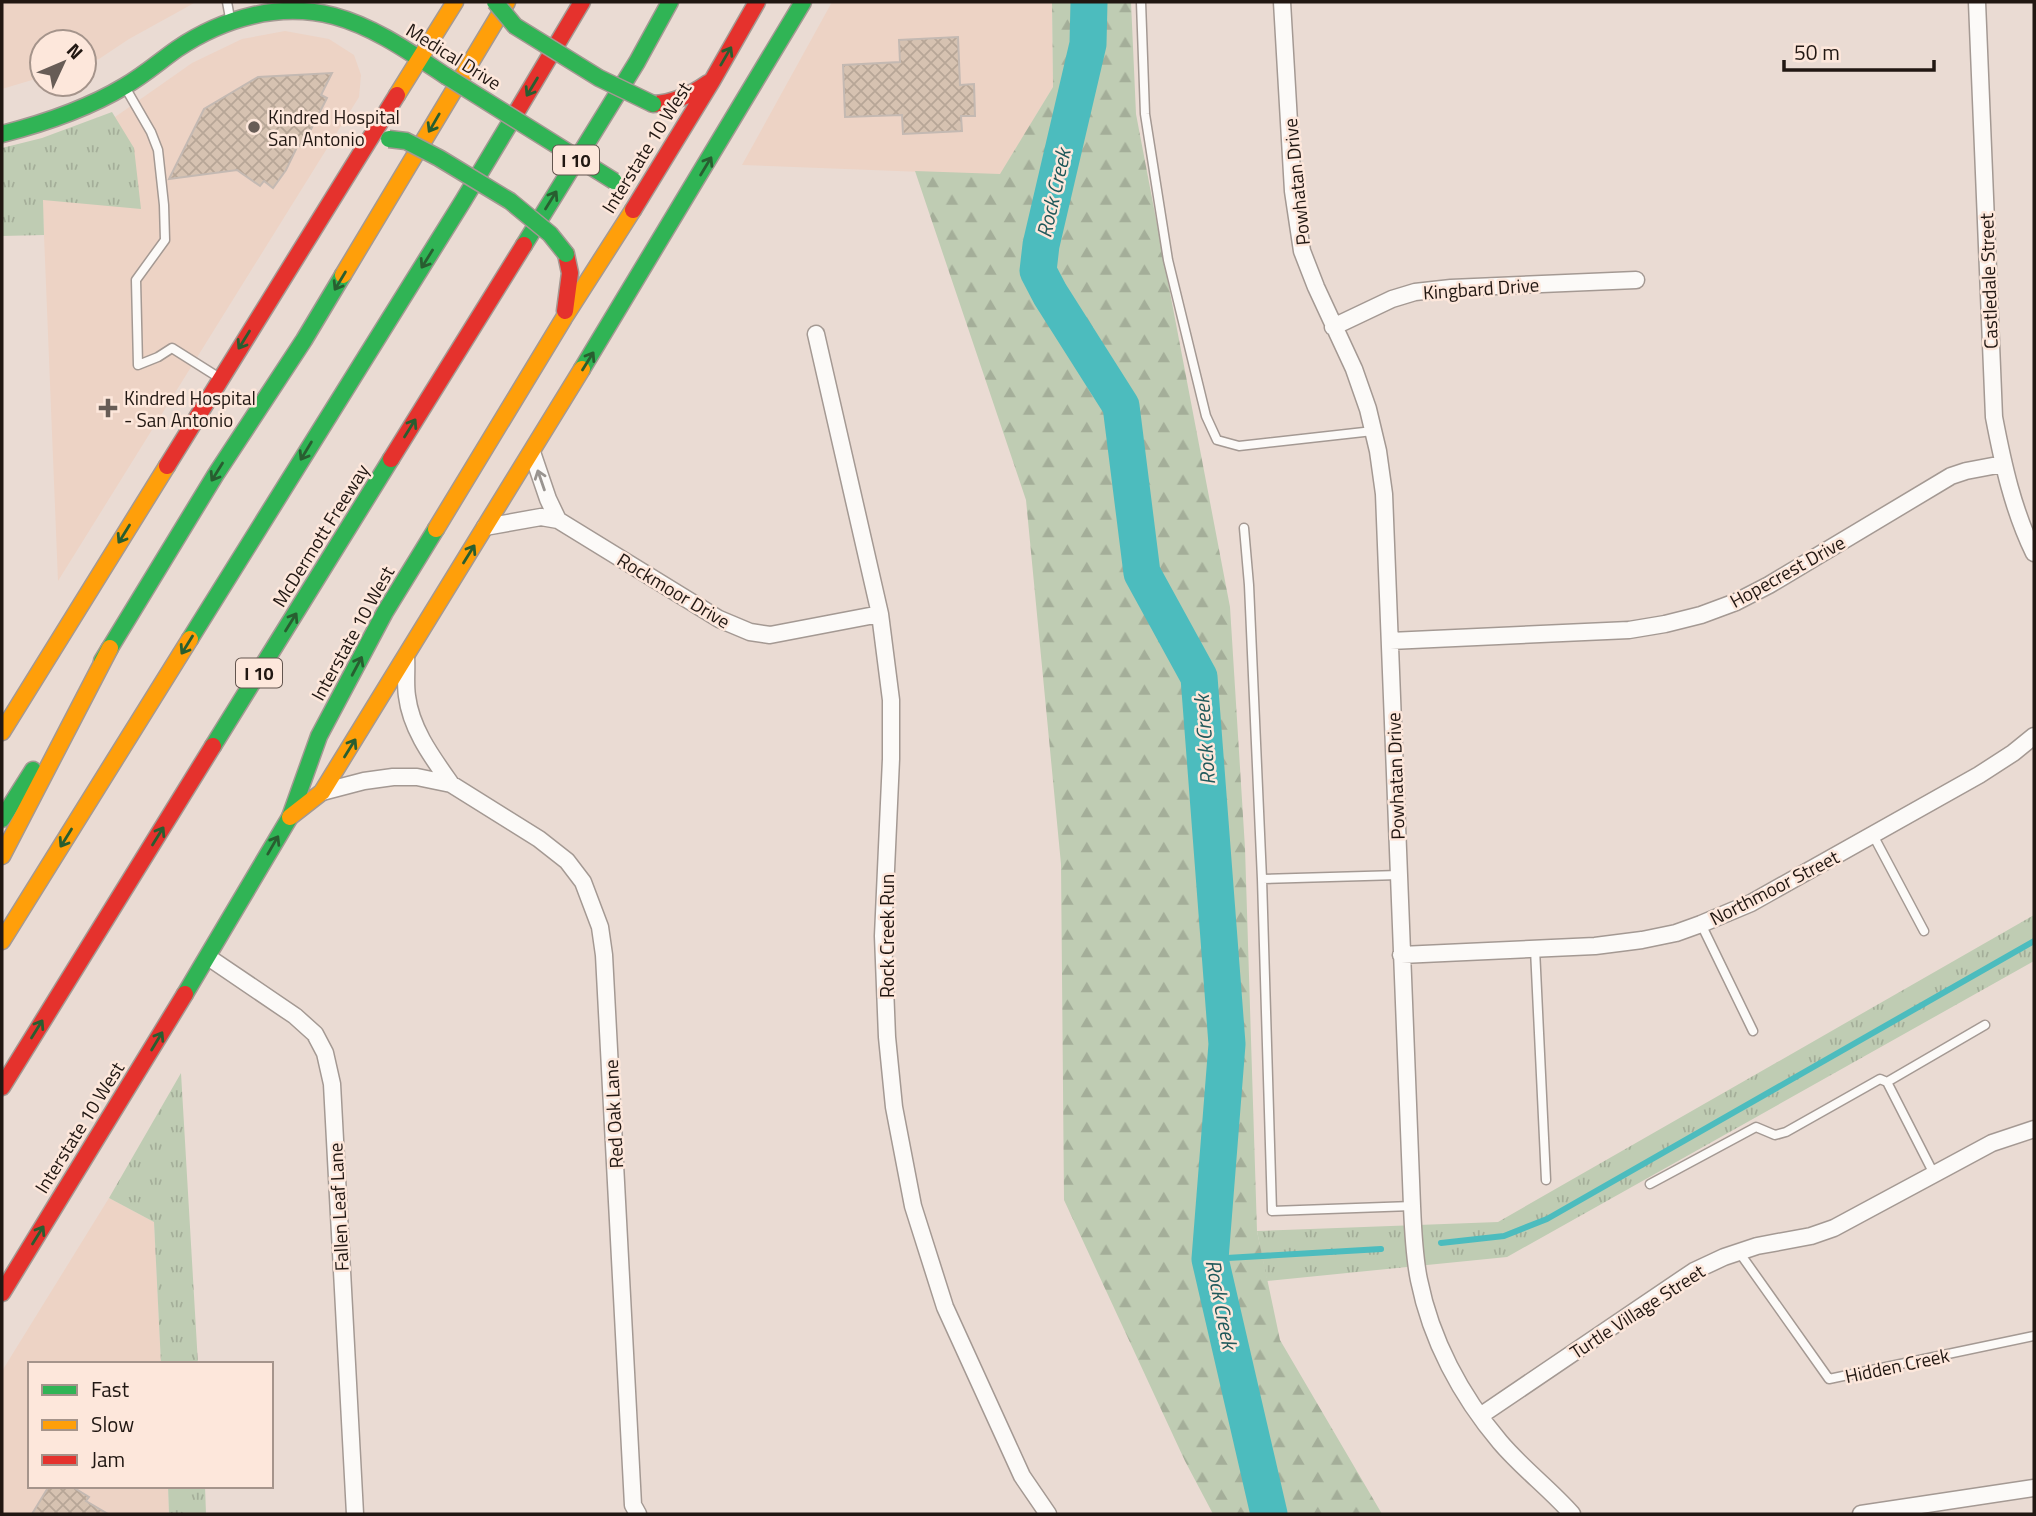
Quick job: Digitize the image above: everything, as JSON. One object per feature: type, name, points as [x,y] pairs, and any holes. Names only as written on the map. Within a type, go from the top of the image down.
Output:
[{"type":"main road","points":[[2,732],[455,2]]},
{"type":"main road","points":[[495,2],[514,26],[599,78],[653,104],[667,104],[682,99],[712,80]]},
{"type":"main road","points":[[2,819],[216,474],[304,340],[507,2]]},
{"type":"main road","points":[[2,940],[463,201],[582,2]]},
{"type":"main road","name":"McDermott Freeway","points":[[2,1087],[630,73],[670,2]]},
{"type":"main road","name":"Interstate 10 West","points":[[2,1293],[208,957],[290,817],[319,736],[385,612],[564,317],[640,199],[757,2]]},
{"type":"main road","points":[[290,817],[323,792],[642,272],[803,2]]},
{"type":"main road","name":"Medical Drive","points":[[2,134],[78,111],[124,86],[186,43],[231,21],[244,16],[292,10],[332,16],[364,27],[640,199]]},
{"type":"main road","points":[[356,160],[388,139],[406,141],[510,201],[550,234],[566,254],[570,273],[564,317]]},
{"type":"main road","points":[[2,856],[110,648]]},
{"type":"street","name":"Powhatan Drive","points":[[1282,2],[1293,191],[1302,251],[1333,327],[1354,369],[1368,409],[1384,494],[1412,1206],[1419,1279],[1427,1315],[1440,1349],[1480,1416],[1501,1443],[1572,1514]]},
{"type":"street","name":"Castledale Street","points":[[1978,2],[1994,417],[2015,507],[2034,553]]},
{"type":"street","name":"Kingbard Drive","points":[[1333,327],[1392,299],[1415,292],[1636,280]]},
{"type":"street","name":"Rock Creek Run","points":[[816,334],[880,614],[891,700],[883,936],[887,1037],[894,1107],[914,1206],[945,1307],[1022,1476],[1048,1514]]},
{"type":"street","points":[[532,452],[558,520]]},
{"type":"street","name":"Hopecrest Drive","points":[[1390,640],[1629,629],[1701,615],[1736,602],[1769,585],[1951,476],[2003,464]]},
{"type":"street","points":[[485,527],[541,517],[558,520]]},
{"type":"street","name":"Rockmoor Drive","points":[[558,520],[719,619],[750,632],[770,635],[880,614]]},
{"type":"street","name":"Red Oak Lane","points":[[406,657],[407,697],[417,728],[431,756],[451,783],[539,839],[568,861],[583,882],[600,927],[604,955],[634,1505],[638,1514]]},
{"type":"street","name":"Northmoor Street","points":[[1401,956],[1595,946],[1676,933],[1751,903],[1979,775],[2013,754],[2034,736]]},
{"type":"street","name":"Red Oak Lane","points":[[323,792],[364,781],[393,777],[451,783]]},
{"type":"street","name":"Fallen Leaf Lane","points":[[208,957],[295,1016],[315,1034],[325,1053],[332,1084],[355,1514]]},
{"type":"street","name":"Turtle Village Street","points":[[1480,1416],[1694,1271],[1740,1252],[1834,1228],[1992,1143],[2034,1129]]},
{"type":"street","points":[[1861,1514],[2034,1488]]},
{"type":"lane","points":[[227,2],[231,21]]},
{"type":"lane","points":[[1141,2],[1145,114],[1168,260],[1206,416],[1216,440],[1239,446],[1373,431]]},
{"type":"lane","points":[[124,86],[151,131],[158,150],[164,205],[165,240],[136,280],[138,365],[172,348],[220,378]]},
{"type":"lane","points":[[1244,528],[1262,879],[1272,1211],[1412,1206]]},
{"type":"lane","points":[[1873,835],[1924,931]]},
{"type":"lane","points":[[1262,879],[1399,875]]},
{"type":"lane","points":[[1701,924],[1754,1031]]},
{"type":"lane","points":[[1535,949],[1546,1180]]},
{"type":"lane","points":[[1887,1082],[1984,1025]]},
{"type":"lane","points":[[1650,1184],[1756,1127],[1774,1135],[1786,1132],[1880,1079],[1887,1082],[1934,1174]]},
{"type":"lane","name":"Hidden Creek","points":[[1740,1252],[1829,1378],[2034,1336]]},
{"type":"shaded area","points":[[2,2],[196,2],[98,59],[98,28],[28,28],[28,81],[2,89]]},
{"type":"shaded area","points":[[832,2],[1052,2],[1053,87],[1000,175],[742,165]]},
{"type":"shaded area","name":"Kindred Hospital - San Antonio","points":[[285,31],[329,39],[354,55],[361,75],[359,97],[58,581],[41,161],[98,129],[192,63],[242,39]]},
{"type":"shaded area","points":[[109,1198],[154,1222],[161,1362],[28,1362],[28,1488],[168,1488],[169,1514],[2,1514],[2,1371]]},
{"type":"green space","points":[[1052,2],[1131,2],[1136,114],[1230,607],[1245,848],[1257,1231],[1280,1340],[1382,1514],[1213,1514],[1185,1461],[1064,1200],[1061,864],[1026,500],[915,171],[1000,174],[1053,87]]},
{"type":"green space","points":[[112,112],[134,148],[141,209],[43,200],[44,235],[2,236],[2,148],[42,138]]},
{"type":"green space","points":[[2034,915],[2034,961],[1507,1257],[1267,1281],[1257,1231],[1498,1222]]},
{"type":"green space","points":[[181,1073],[198,1362],[161,1362],[154,1222],[109,1198]]},
{"type":"green space","points":[[168,1488],[205,1488],[206,1514],[169,1514]]},
{"type":"building","points":[[958,37],[960,85],[974,84],[975,116],[961,116],[962,131],[903,134],[902,115],[845,117],[843,65],[900,62],[899,40]]},
{"type":"building","name":"Kindred Hospital San Antonio","points":[[332,73],[321,95],[327,98],[302,147],[298,145],[286,170],[273,188],[264,181],[260,186],[237,170],[169,179],[204,109],[258,77]]},
{"type":"building","points":[[48,1488],[74,1488],[89,1497],[86,1501],[108,1514],[32,1514]]},
{"type":"waterway","name":"Rock Creek","points":[[1089,2],[1088,44],[1041,245],[1038,271],[1121,406],[1142,573],[1199,677],[1227,1044],[1210,1259],[1269,1514]]},
{"type":"waterway","points":[[1441,1243],[1504,1236],[1547,1219],[2034,941]]},
{"type":"waterway","points":[[1210,1259],[1381,1249]]},
{"type":"traffic: fast","points":[[495,2],[515,26],[599,78],[653,104]]},
{"type":"traffic: fast","points":[[524,245],[637,62],[670,2]]},
{"type":"traffic: fast","points":[[582,369],[803,2]]},
{"type":"traffic: fast","points":[[2,134],[50,120],[96,102],[132,82],[195,38],[232,21],[272,12],[313,12],[349,21],[392,42],[446,76]]},
{"type":"traffic: fast","points":[[446,76],[614,181]]},
{"type":"traffic: fast","points":[[190,639],[516,113]]},
{"type":"traffic: fast","points":[[389,139],[406,141],[510,201],[550,234],[566,254]]},
{"type":"traffic: fast","points":[[102,661],[216,474],[343,275]]},
{"type":"traffic: fast","points":[[213,746],[391,459]]},
{"type":"traffic: fast","points":[[185,994],[290,817],[319,736],[385,612],[436,529]]},
{"type":"traffic: fast","points":[[2,819],[33,770]]},
{"type":"traffic: slow","points":[[397,95],[455,2]]},
{"type":"traffic: slow","points":[[343,275],[507,2]]},
{"type":"traffic: slow","points":[[436,529],[633,210]]},
{"type":"traffic: slow","points":[[290,817],[322,792],[582,369]]},
{"type":"traffic: slow","points":[[2,732],[167,466]]},
{"type":"traffic: slow","points":[[2,941],[190,639]]},
{"type":"traffic: slow","points":[[2,856],[110,648]]},
{"type":"traffic: jam","points":[[516,113],[582,2]]},
{"type":"traffic: jam","points":[[633,210],[757,2]]},
{"type":"traffic: jam","points":[[653,104],[682,98],[708,83]]},
{"type":"traffic: jam","points":[[167,466],[397,95]]},
{"type":"traffic: jam","points":[[391,459],[524,245]]},
{"type":"traffic: jam","points":[[565,311],[570,273],[566,254]]},
{"type":"traffic: jam","points":[[2,1087],[213,746]]},
{"type":"traffic: jam","points":[[2,1293],[185,994]]},
{"type":"place","name":"Kindred Hospital San Antonio","points":[[254,127]]},
{"type":"place","name":"Kindred Hospital - San Antonio","points":[[108,408]]}]
